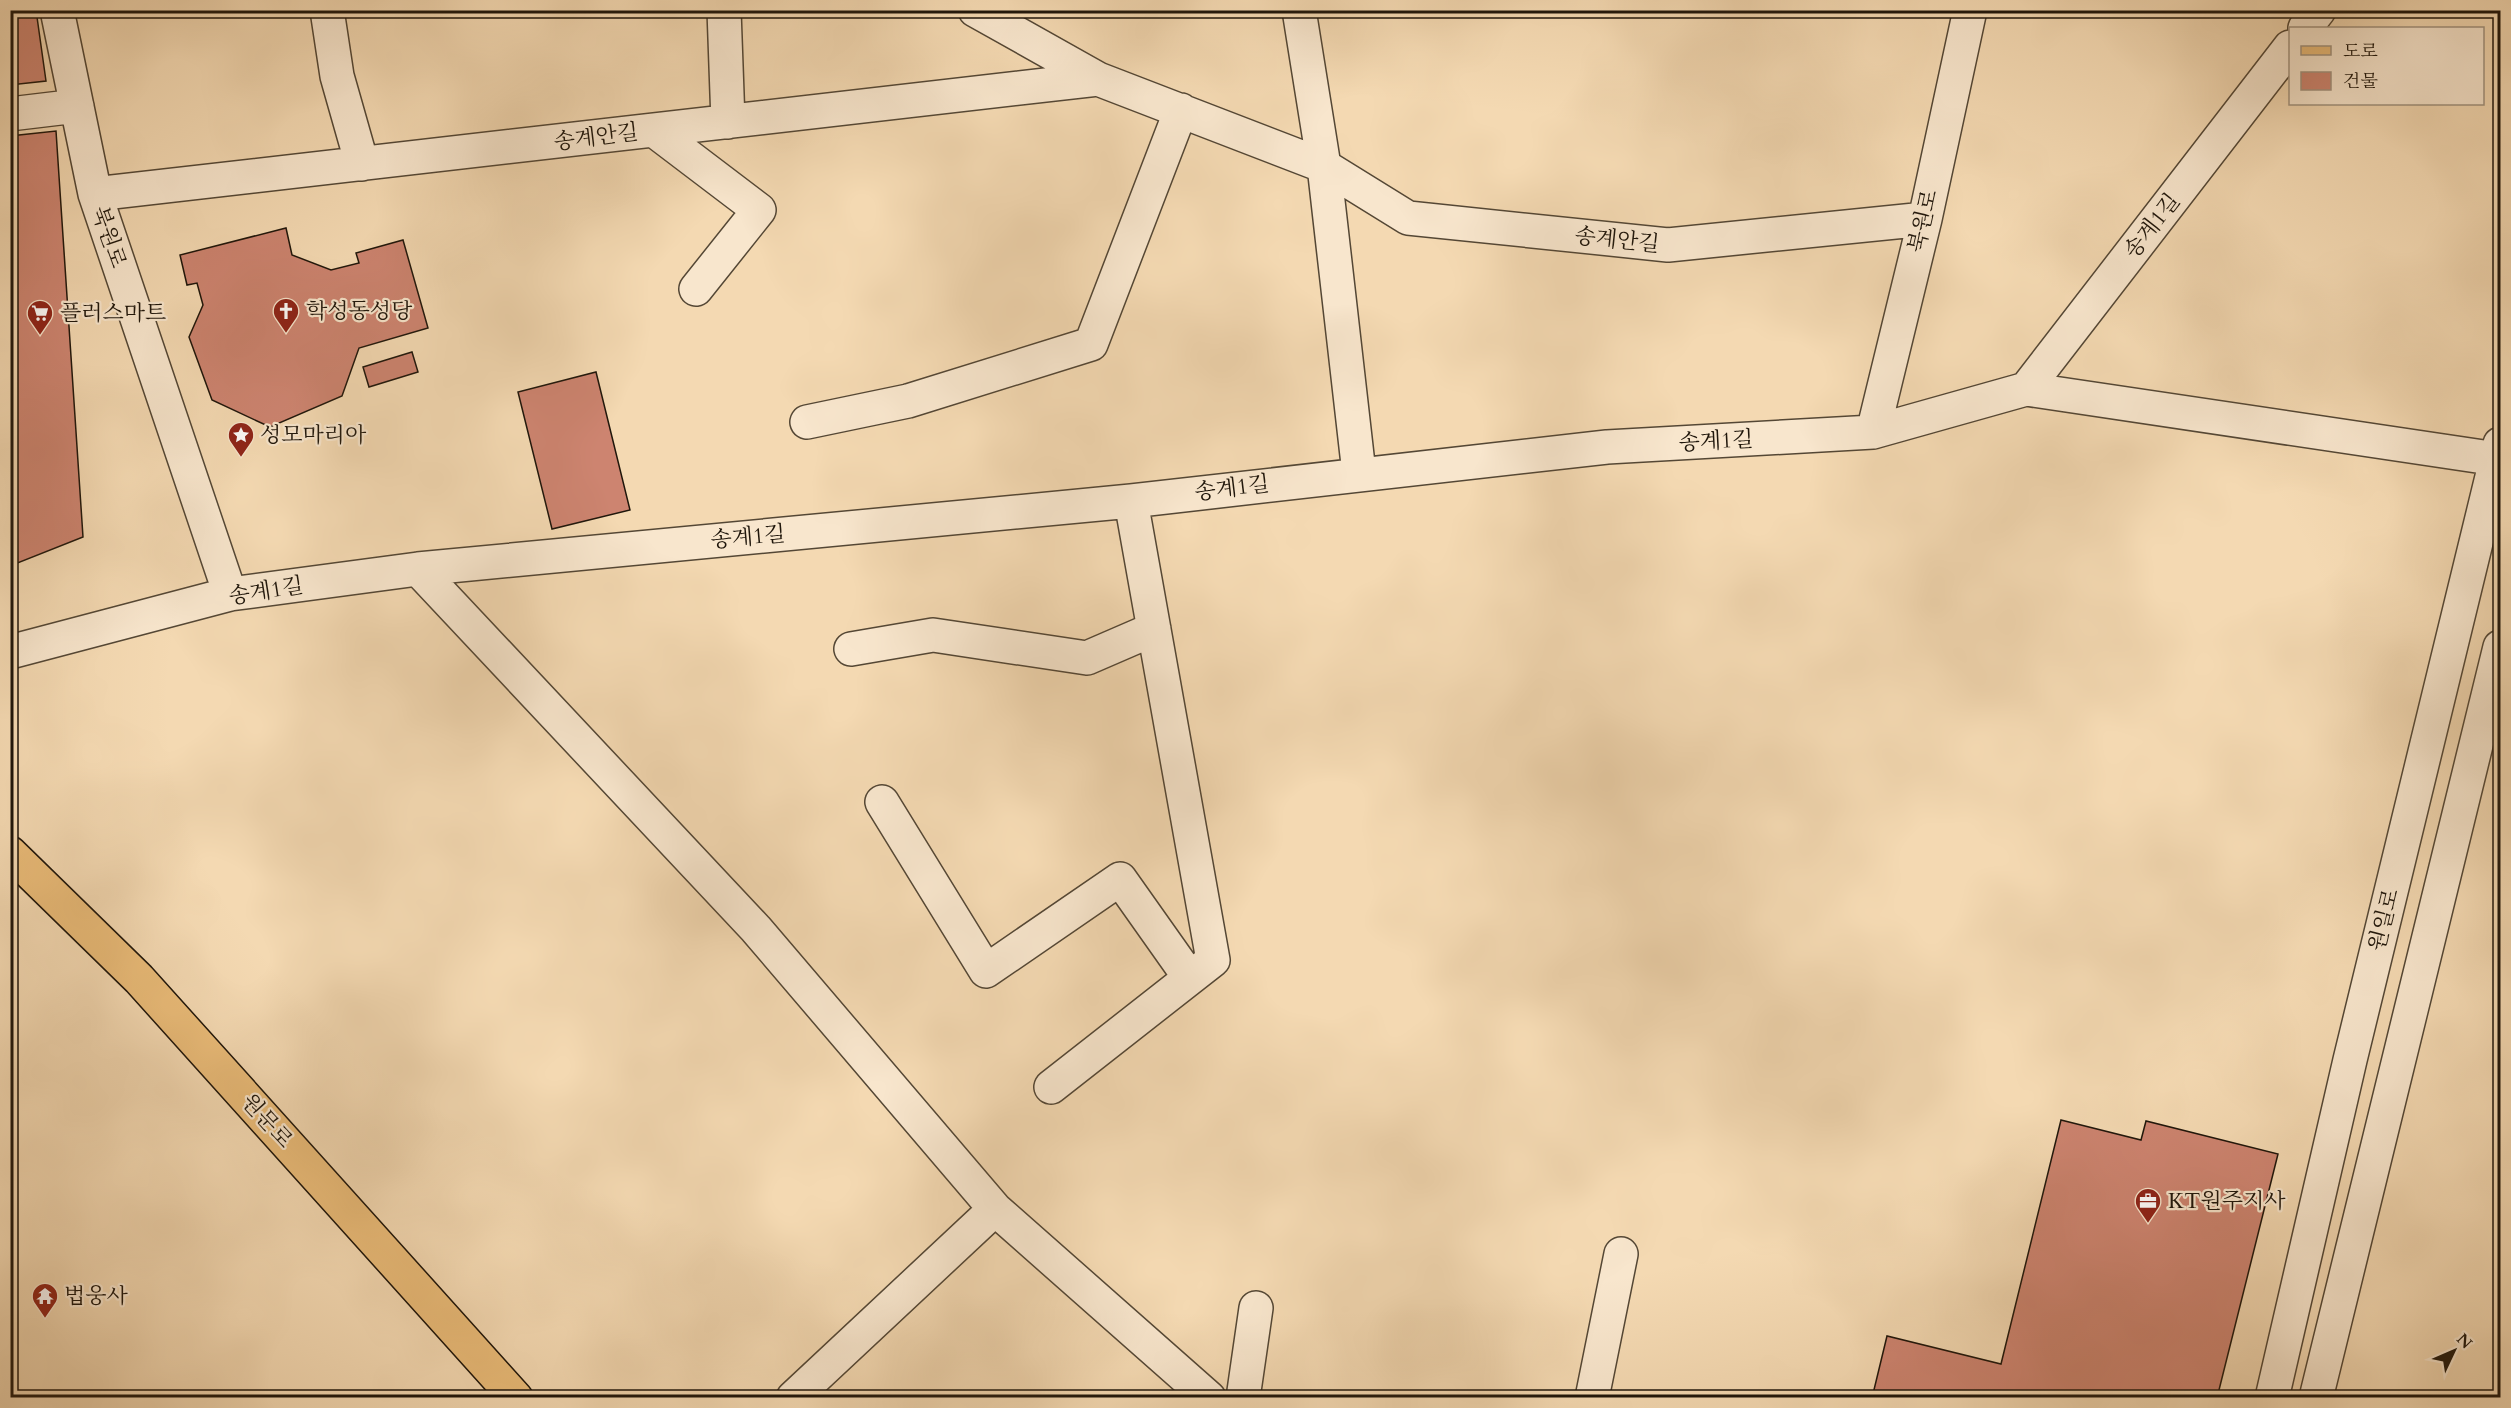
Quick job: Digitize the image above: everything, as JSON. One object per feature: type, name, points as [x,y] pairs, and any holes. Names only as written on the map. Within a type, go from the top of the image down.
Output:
[{"type":"main road","name":"원문로","points":[[10,853],[139,979],[516,1398]]},
{"type":"street","name":"북원로","points":[[57,10],[95,194],[230,594]]},
{"type":"street","points":[[327,10],[337,76],[362,165]]},
{"type":"street","points":[[724,10],[728,122]]},
{"type":"street","name":"송계안길","points":[[975,10],[1098,79],[1324,166],[1408,218],[1668,245],[1925,219]]},
{"type":"street","points":[[1299,10],[1324,166],[1359,473]]},
{"type":"street","name":"북원로","points":[[1873,432],[1925,219],[1970,10]]},
{"type":"street","points":[[2306,27],[2319,10]]},
{"type":"street","name":"송계1길","points":[[10,652],[230,594],[418,569],[1131,501],[1359,473],[1607,447],[1873,432],[2026,389],[2289,48]]},
{"type":"street","name":"송계안길","points":[[95,194],[1098,79]]},
{"type":"street","points":[[10,114],[77,106]]},
{"type":"street","points":[[807,422],[908,401],[1091,344],[1181,110]]},
{"type":"street","points":[[655,130],[759,210],[696,289]]},
{"type":"street","points":[[2026,389],[2499,452]]},
{"type":"street","name":"원일로","points":[[2272,1398],[2350,1060],[2499,452]]},
{"type":"street","points":[[1051,1087],[1213,960],[1131,501]]},
{"type":"street","points":[[418,569],[756,929],[995,1209],[1209,1398]]},
{"type":"street","points":[[850,649],[933,635],[1087,658],[1154,629]]},
{"type":"street","points":[[2316,1398],[2500,647]]},
{"type":"street","points":[[882,802],[986,971],[1120,879],[1190,978]]},
{"type":"street","points":[[793,1398],[995,1209]]},
{"type":"street","points":[[1592,1398],[1621,1254]]},
{"type":"street","points":[[1243,1398],[1256,1308]]},
{"type":"building","points":[[10,10],[36,10],[46,81],[10,85]]},
{"type":"building","name":"플러스마트","points":[[56,131],[83,537],[10,566],[10,136]]},
{"type":"building","points":[[286,228],[292,255],[331,270],[359,263],[356,253],[403,240],[428,328],[359,348],[342,396],[270,427],[212,400],[189,337],[203,305],[197,283],[187,285],[180,255]]},
{"type":"building","points":[[412,352],[418,372],[369,387],[363,367]]},
{"type":"building","points":[[596,372],[630,510],[552,529],[518,392]]},
{"type":"building","name":"KT원주지사","points":[[2061,1120],[2141,1140],[2146,1121],[2278,1154],[2217,1398],[1872,1398],[1887,1336],[2001,1364]]},
{"type":"place","name":"학성동성당","points":[[286,334]]},
{"type":"place","name":"플러스마트","points":[[40,336]]},
{"type":"place","name":"성모마리아","points":[[241,458]]},
{"type":"place","name":"KT원주지사","points":[[2148,1224]]},
{"type":"place","name":"법웅사","points":[[45,1319]]}]
